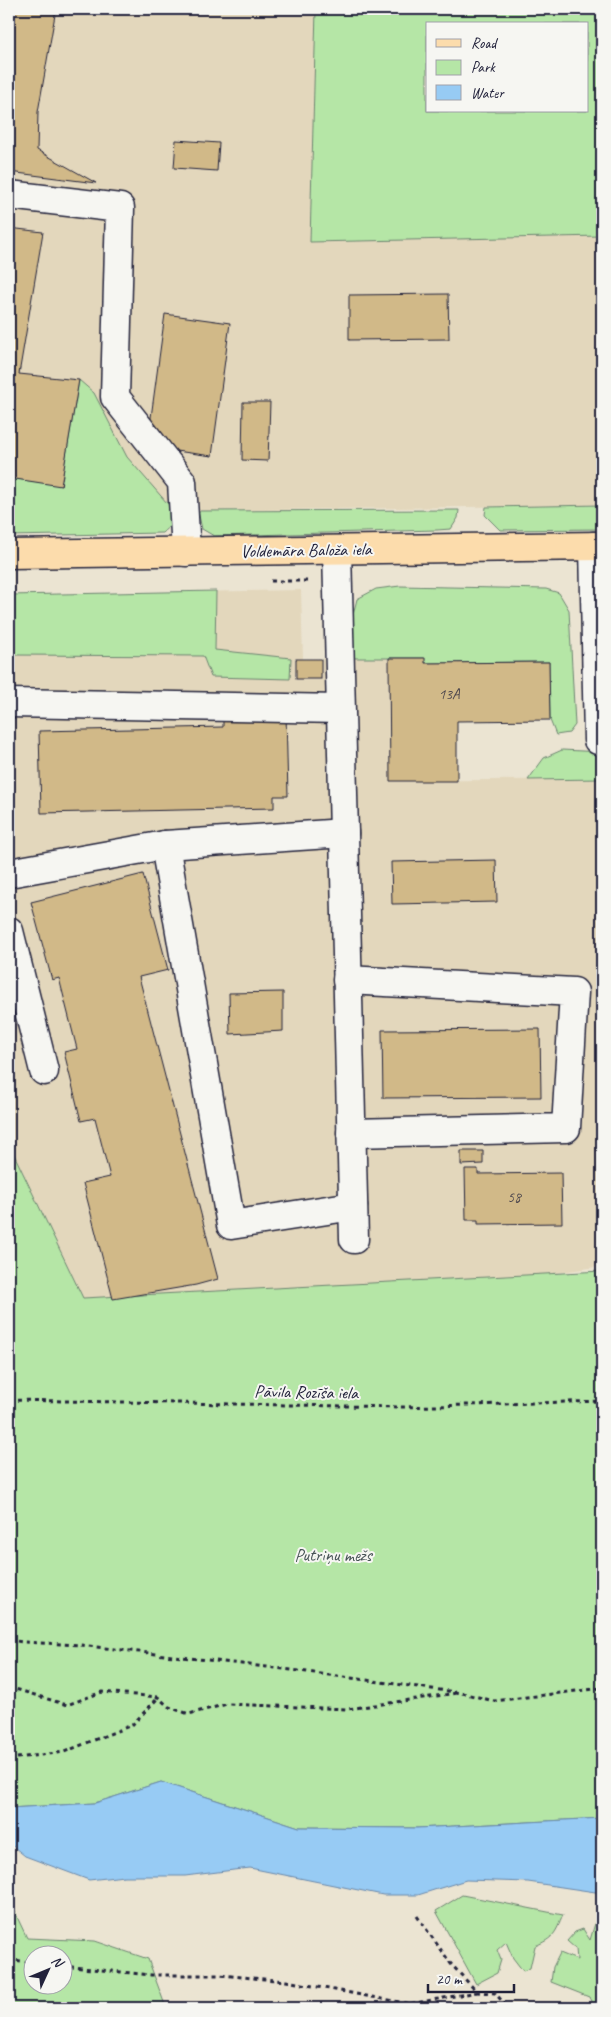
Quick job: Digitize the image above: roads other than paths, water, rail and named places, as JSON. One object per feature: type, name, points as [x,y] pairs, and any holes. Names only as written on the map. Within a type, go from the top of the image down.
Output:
[{"type":"main road","name":"Voldemāra Baloža iela","points":[[9,554],[598,546]]},
{"type":"lane","points":[[9,195],[120,208],[115,397],[182,482],[186,552]]},
{"type":"lane","points":[[598,546],[598,740]]},
{"type":"lane","points":[[337,550],[354,1239]]},
{"type":"lane","points":[[9,703],[340,709]]},
{"type":"lane","points":[[9,873],[165,845],[344,833]]},
{"type":"lane","points":[[165,845],[231,1225],[353,1206]]},
{"type":"lane","points":[[9,930],[44,1070]]},
{"type":"lane","points":[[347,980],[574,992],[566,1128],[351,1133]]},
{"type":"water","points":[[161,1782],[299,1827],[417,1828],[602,1818],[602,1893],[528,1882],[466,1880],[418,1895],[383,1895],[250,1868],[185,1876],[124,1876],[89,1880],[25,1856],[9,1843],[9,1808],[95,1803]]},
{"type":"park label","name":"Putriņu mežs","points":[[333,1555]]}]
